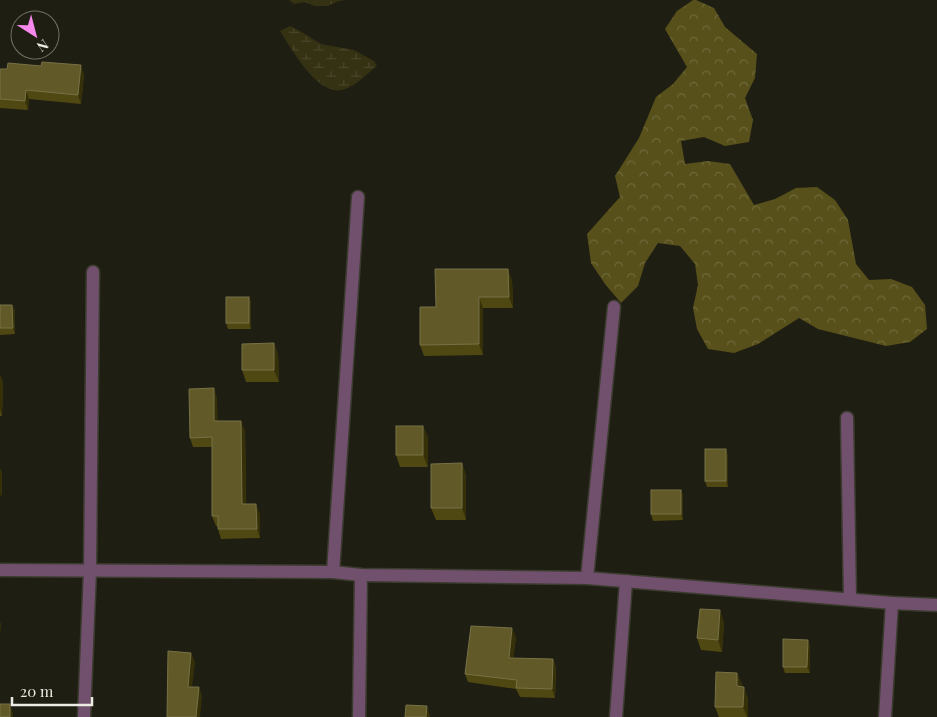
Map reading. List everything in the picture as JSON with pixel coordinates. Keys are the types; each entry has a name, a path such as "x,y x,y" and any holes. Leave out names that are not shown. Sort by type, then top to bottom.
{"street":[{"path":"333,572 358,197"},
{"path":"84,717 90,570 93,272"},
{"path":"587,578 614,308"},
{"path":"847,418 850,599"},
{"path":"0,570 333,572 361,575 587,578 937,605"},
{"path":"358,717 361,575"},
{"path":"616,717 626,581"},
{"path":"885,717 892,603"}],"green space":[{"path":"289,0 346,0 327,6 315,6 305,2 294,4"},
{"path":"693,0 714,8 725,27 757,54 755,78 745,98 753,120 749,142 725,146 704,137 681,141 685,164 708,161 730,164 754,205 775,199 796,188 817,187 835,200 848,220 856,264 869,280 891,279 912,287 925,305 927,329 910,342 886,346 818,329 799,318 758,344 734,353 708,349 697,329 693,308 698,285 695,264 680,246 658,243 645,263 638,286 621,303 591,263 587,234 620,197 615,176 639,138 656,97 673,84 687,67 665,29 677,11"},
{"path":"290,26 321,44 354,50 374,61 377,66 347,88 332,90 314,78 298,59 280,31"}],"building":[{"path":"42,62 81,65 78,95 26,90 25,101 0,99 0,69 7,69 8,63 41,66"},
{"path":"435,269 508,269 509,297 479,297 479,344 420,345 420,307 436,307"},
{"path":"226,297 249,297 249,323 226,323"},
{"path":"0,305 12,305 13,328 0,328"},
{"path":"274,343 274,370 242,370 242,344"},
{"path":"214,388 214,421 241,421 242,504 256,504 257,529 218,529 218,516 212,516 212,437 190,438 189,389"},
{"path":"396,426 423,426 423,455 396,455"},
{"path":"705,449 726,449 726,481 705,481"},
{"path":"462,463 462,508 431,508 431,464"},
{"path":"651,490 681,490 681,514 651,514"},
{"path":"700,609 720,610 718,640 697,638"},
{"path":"471,626 512,628 509,658 553,659 552,689 516,688 517,680 465,674"},
{"path":"783,639 808,640 807,667 783,667"},
{"path":"168,651 191,653 188,687 199,687 196,717 167,717"},
{"path":"716,672 737,673 737,686 744,687 743,707 715,707"},
{"path":"0,704 10,704 10,717 0,717"},
{"path":"406,705 427,706 426,717 405,717"}]}
